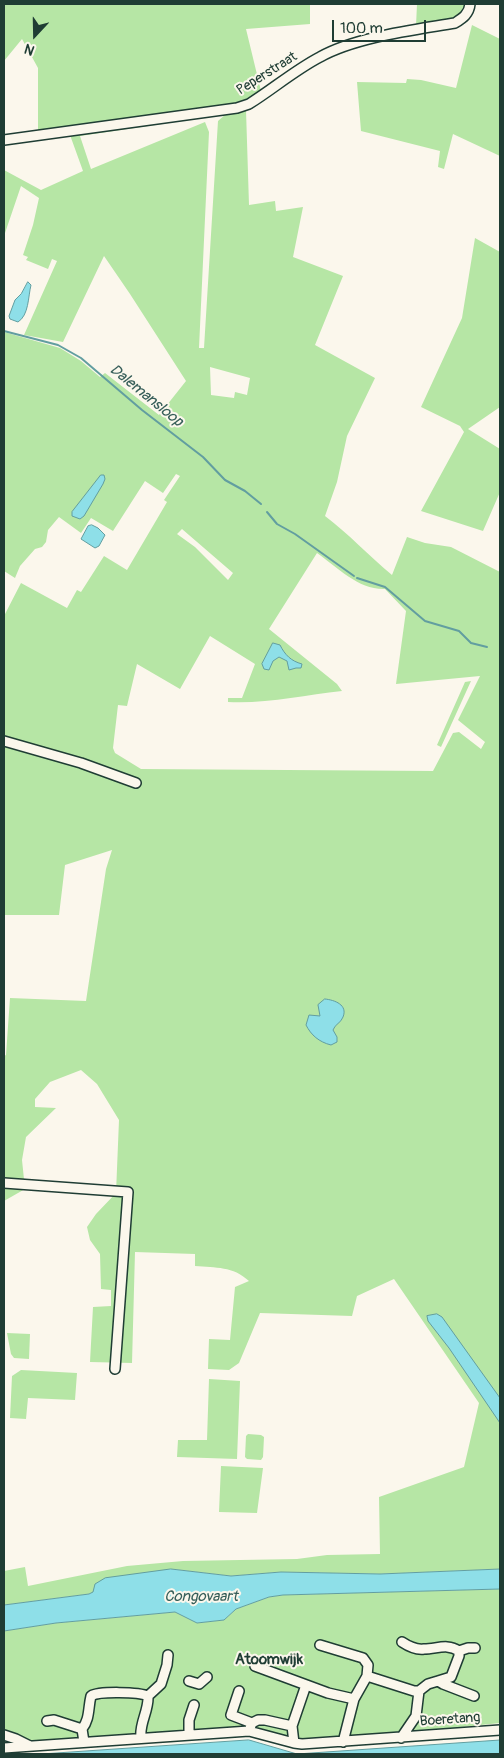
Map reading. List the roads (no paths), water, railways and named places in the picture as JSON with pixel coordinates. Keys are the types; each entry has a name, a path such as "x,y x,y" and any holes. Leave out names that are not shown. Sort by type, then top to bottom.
{"street":[{"name":"Peperstraat","path":"4,140 237,108 261,96 321,56 344,47 393,34 454,23 468,13 470,4"},
{"path":"4,741 81,763 136,783"},
{"path":"4,1183 128,1192 115,1369"},
{"path":"402,1642 418,1649 450,1646 459,1651 475,1648"},
{"path":"320,1645 363,1658 368,1665 367,1676 354,1699 343,1742"},
{"path":"367,1676 406,1689 419,1691 428,1684 451,1677 459,1651"},
{"path":"141,1738 141,1726 148,1696 160,1684 168,1665 168,1655"},
{"path":"255,1666 328,1693 354,1699"},
{"path":"198,1694 199,1684 207,1677"},
{"path":"189,1681 199,1684"},
{"name":"Boeretang","path":"438,1681 474,1696"},
{"path":"294,1743 292,1726 306,1685"},
{"path":"239,1691 231,1715 250,1727"},
{"name":"Boeretang","path":"401,1738 416,1716 419,1691"},
{"path":"84,1742 82,1729 88,1720 89,1703 94,1694 100,1692 139,1693 148,1696"},
{"path":"189,1734 189,1720 194,1706"},
{"path":"47,1721 54,1720 82,1729"},
{"name":"Boeretang","path":"250,1727 258,1720 292,1726"},
{"name":"Boeretang","path":"4,1748 189,1734 250,1727 294,1743 343,1742 500,1730"},
{"name":"Boeretang","path":"4,1735 30,1746"}],"water":[{"path":"28,282 31,285 27,305 22,319 18,322 10,319 9,316 15,300"},
{"path":"101,475 104,475 105,479 103,484 84,516 80,519 72,516 72,512"},
{"path":"92,525 105,535 99,546 95,548 81,539 88,526"},
{"path":"273,643 280,645 289,657 302,664 301,668 289,670 287,661 279,657 273,661 269,670 264,669 262,664"},
{"path":"325,999 340,1004 344,1009 342,1019 333,1030 337,1037 337,1042 331,1045 316,1038 306,1025 309,1015 320,1016 318,1005"},
{"path":"437,1314 442,1317 500,1398 500,1423 449,1348 428,1321 427,1316"},
{"name":"Congovaart","path":"171,1569 231,1576 281,1572 380,1574 500,1569 500,1589 283,1595 269,1597 236,1609 224,1620 197,1623 175,1612 56,1623 4,1631 4,1605 89,1594 93,1592 95,1584 105,1578"},
{"path":"249,1740 297,1754 42,1754"},
{"path":"500,1740 500,1754 297,1754"}],"waterway":[{"name":"Dalemansloop","path":"4,331 58,345 81,358 142,410 203,457 225,480 245,491 261,504"},
{"name":"Dalemansloop","path":"267,512 277,524 295,534 354,576"},
{"name":"Dalemansloop","path":"357,578 385,587 425,621 459,631 471,643 487,647"}],"district":[{"name":"Atoomwijk","path":"269,1660"}]}
